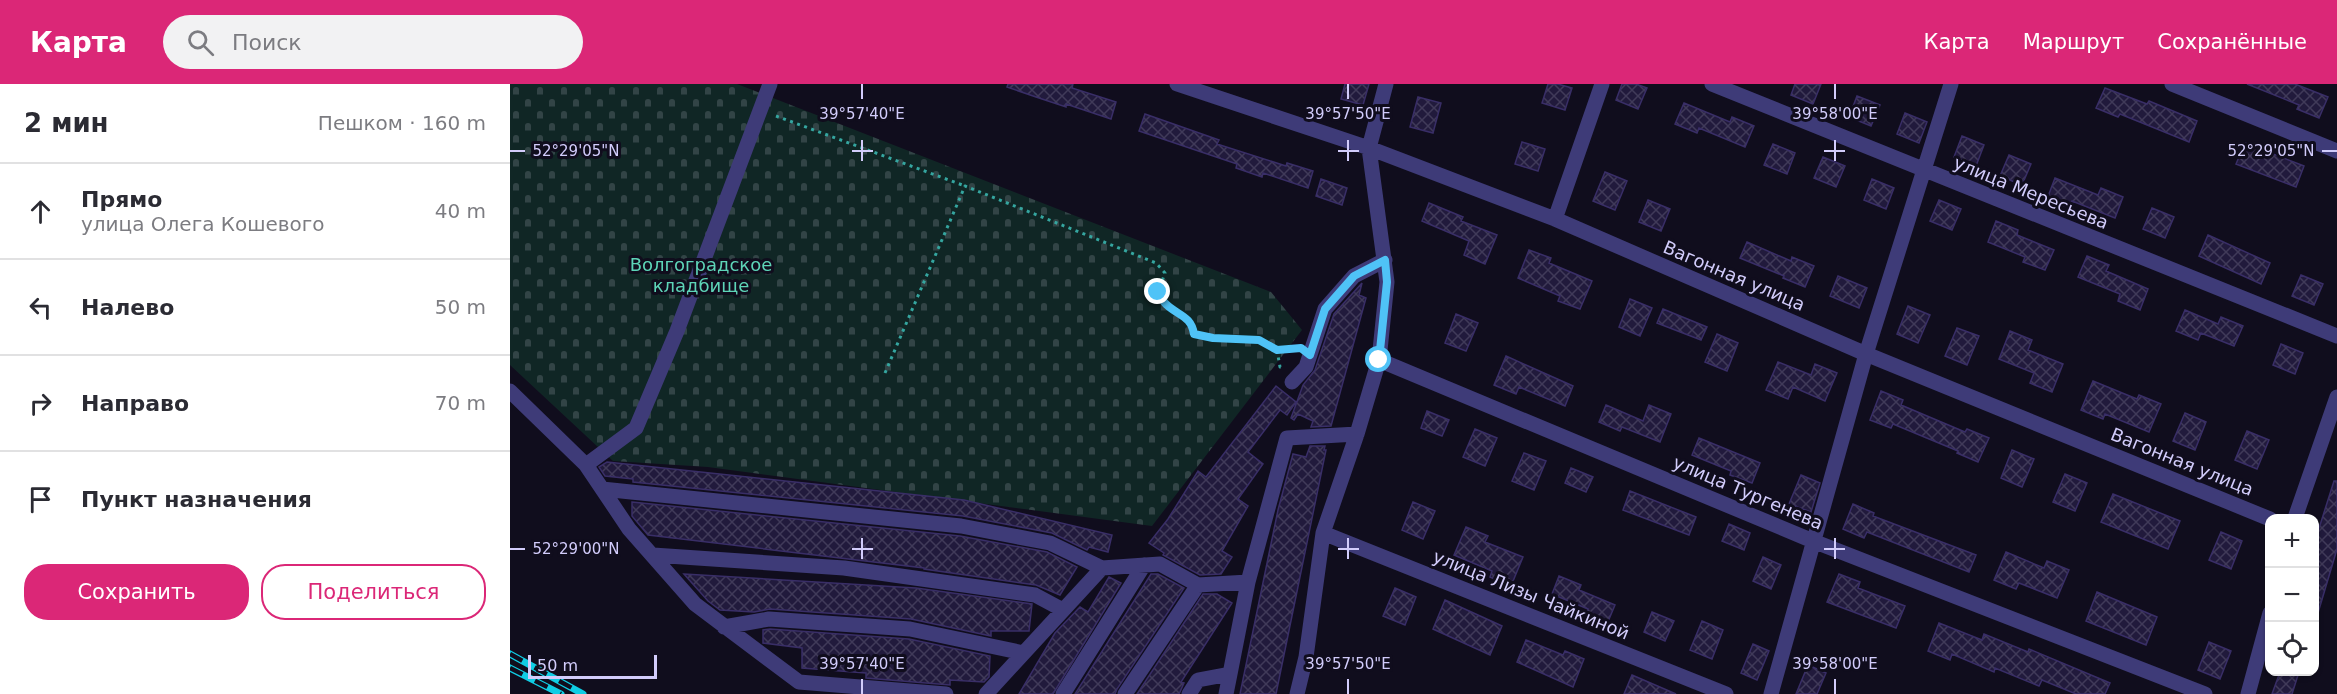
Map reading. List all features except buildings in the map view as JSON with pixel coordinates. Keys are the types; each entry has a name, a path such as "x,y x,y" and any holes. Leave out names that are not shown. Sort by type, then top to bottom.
{"street":[{"path":"586,465 636,428 677,331 770,84"},
{"name":"Вагонная улица","path":"1177,84 1369,148 1555,219 1866,354 2265,517"},
{"path":"1297,694 1306,657 1323,533 1357,434 1379,360 1387,282 1369,148 1386,84"},
{"path":"1555,219 1602,84"},
{"name":"улица Мересьева","path":"1712,84 2337,336"},
{"path":"1772,694 1866,354 1952,84"},
{"path":"2172,84 2337,151"},
{"path":"1292,382 1306,367 1325,309 1354,276 1385,260"},
{"name":"улица Тургенева","path":"1379,360 1813,541 2205,694"},
{"path":"510,391 586,465 629,528 695,604 799,682 946,694"},
{"path":"2297,514 2337,397"},
{"path":"1226,694 1248,582 1287,438 1357,434"},
{"path":"602,489 961,526 1050,543 1102,568 1160,564 1198,585 1248,582"},
{"name":"улица Лизы Чайкиной","path":"1323,533 1726,694"},
{"path":"653,555 856,570 1035,595 1063,610"},
{"path":"1063,694 1144,565"},
{"path":"986,694 1102,568"},
{"path":"1125,694 1198,585"},
{"path":"724,627 769,619 910,629 1024,653"},
{"path":"2248,694 2268,622"},
{"path":"1189,694 1198,680 1230,674"}],"path":[{"path":"760,110 965,186 1156,263 1166,273 1158,292 1166,305 1185,316 1194,334 1213,338 1259,340 1277,350 1301,348 1310,355"},
{"path":"885,373 965,186"}],"green space":[{"name":"Волгоградское кладбище","path":"510,84 737,84 1271,292 1302,330 1152,526 708,467 613,461 510,365"}],"railway":[{"path":"510,654 583,694"},
{"path":"510,668 561,694"}],"route":[{"path":"1158,292 1166,305 1185,316 1194,334 1213,338 1259,340 1277,350 1301,348 1310,355 1325,309 1354,276 1385,260 1387,282 1379,360"}]}
